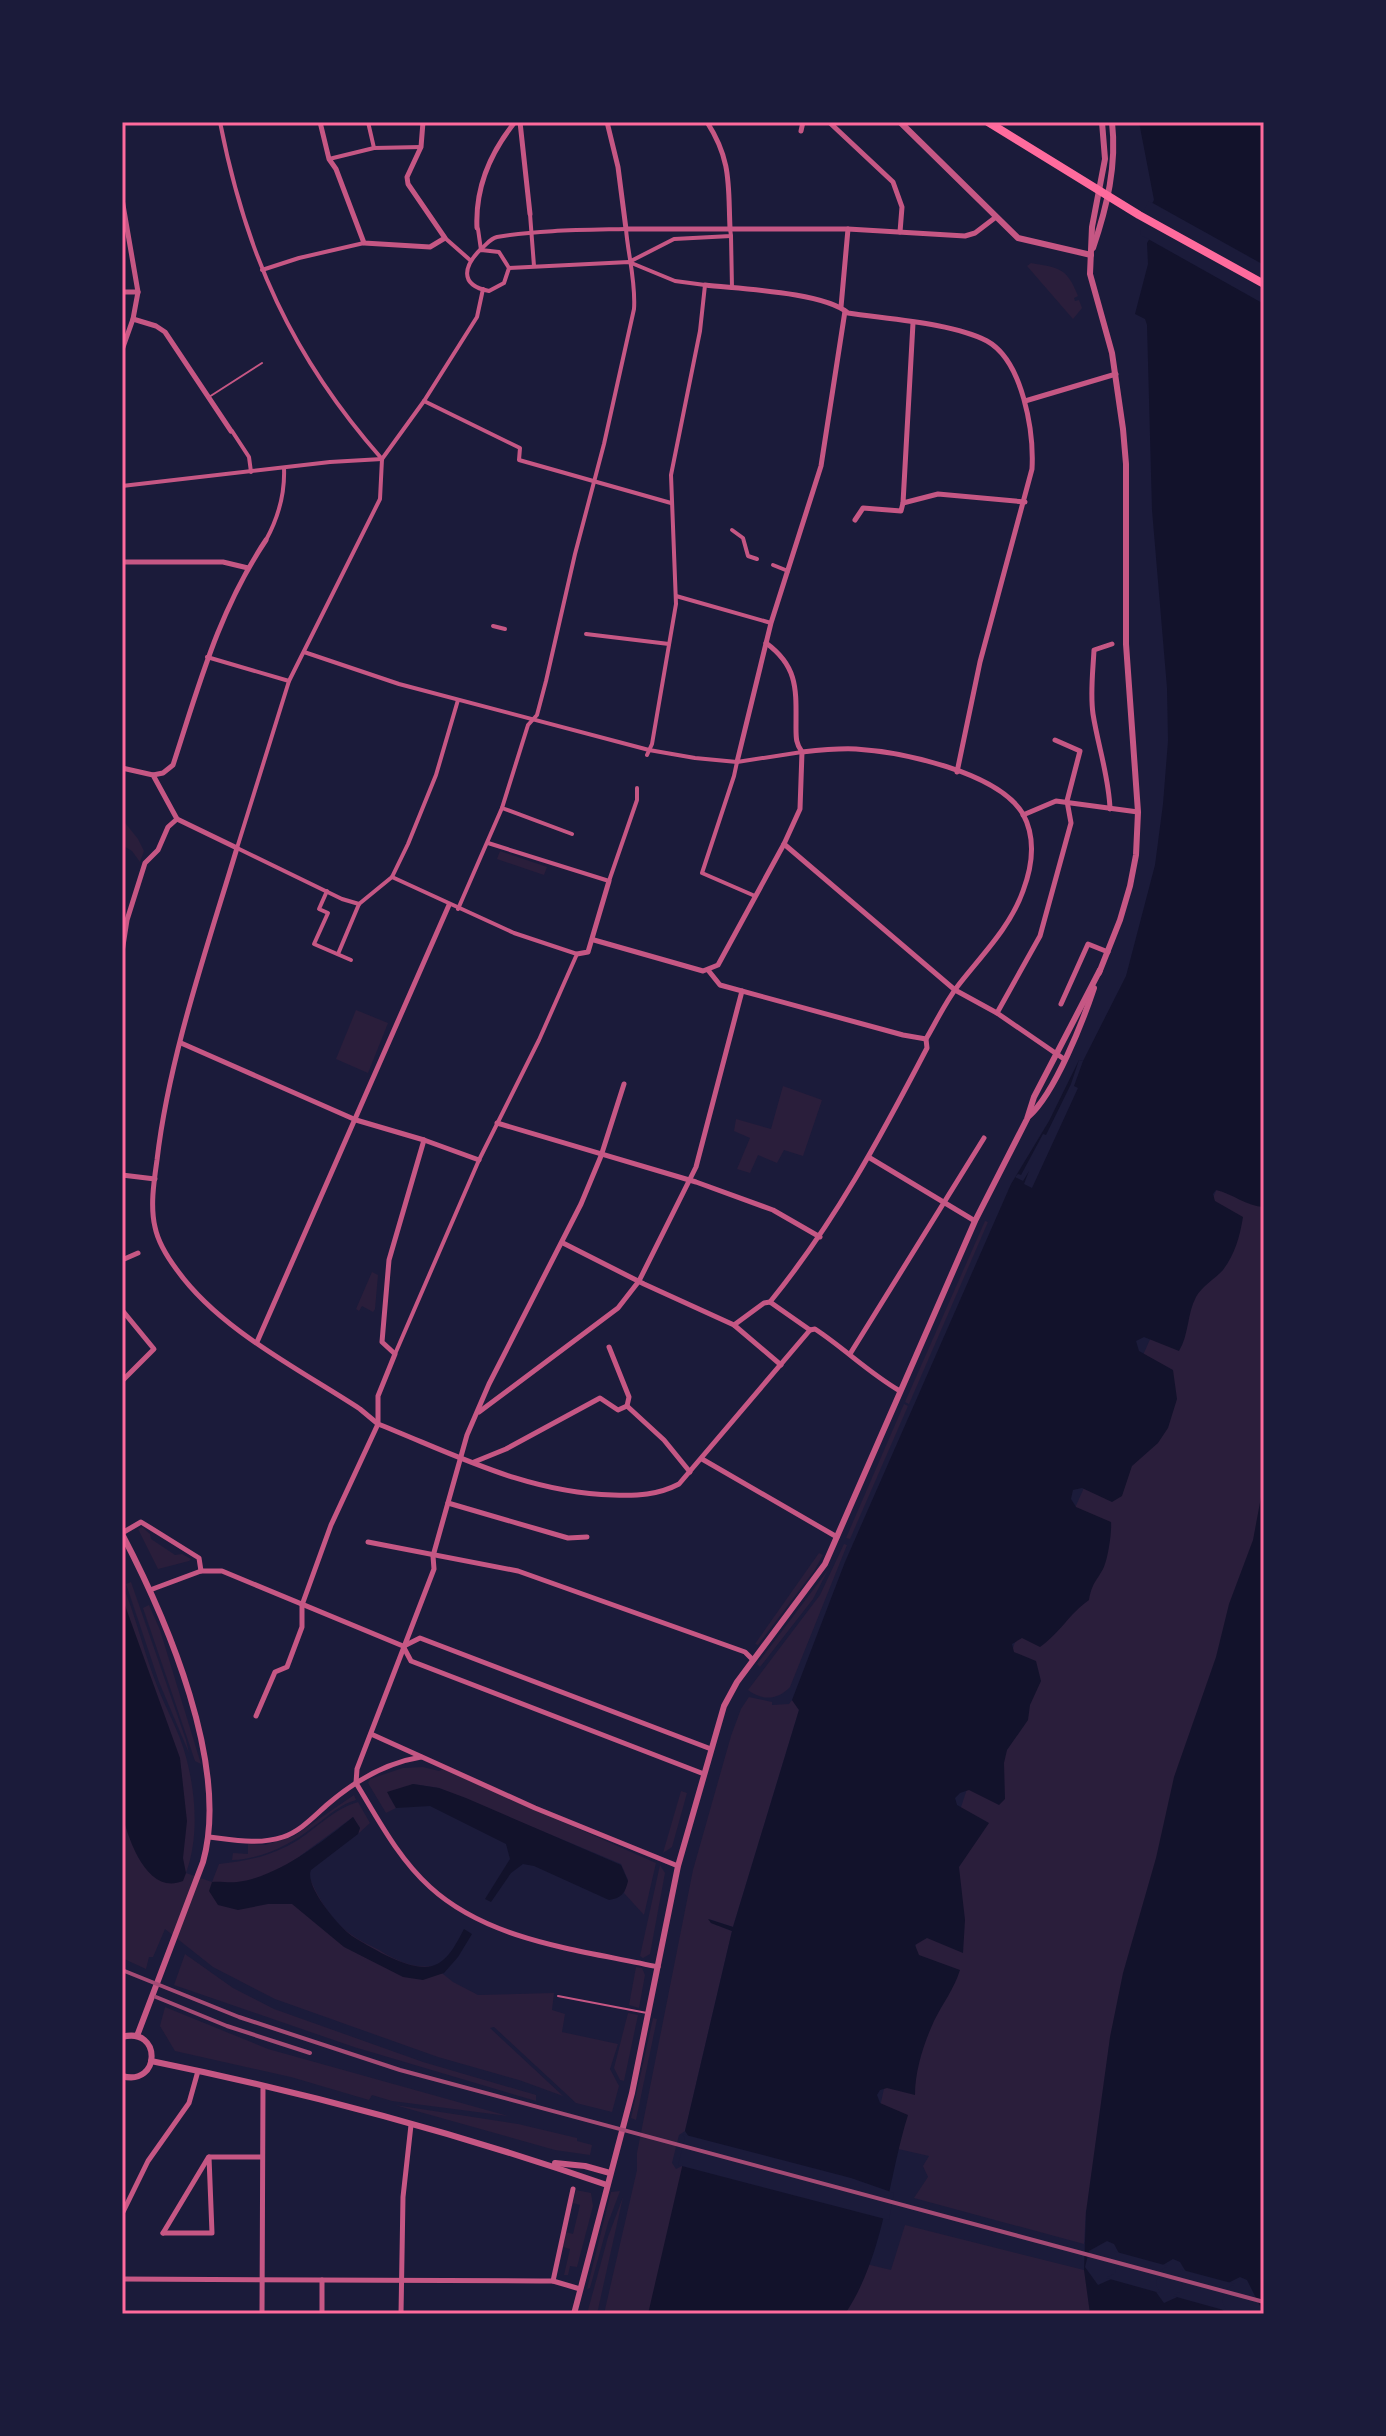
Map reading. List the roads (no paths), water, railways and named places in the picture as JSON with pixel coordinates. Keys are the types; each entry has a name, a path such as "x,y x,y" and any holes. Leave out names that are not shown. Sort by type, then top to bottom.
{"main road":[{"path":"988,122 1139,215 1264,284"}],"street":[{"path":"220,122 240,206 261,271 296,341 326,390 382,459"},
{"path":"320,122 329,159 336,169 364,243"},
{"path":"368,122 374,148"},
{"path":"423,122 421,147 408,171 408,184 445,238 470,260"},
{"path":"517,122 534,266"},
{"path":"481,250 477,228 484,173 492,152 517,122"},
{"path":"458,909 488,843 537,715 634,309 635,291 618,167 607,122"},
{"path":"707,122 729,175 732,288"},
{"path":"801,131 803,122"},
{"path":"829,122 893,182 902,207 900,232"},
{"path":"900,122 1018,238 1091,255"},
{"path":"1102,122 1107,178"},
{"path":"574,2314 632,2093 674,1865 729,1697 820,1572 975,1221 1027,1119 1034,1097 1100,970 1130,886 1136,855 1138,812 1126,644 1126,464 1116,373 1090,274 1091,255 1103,219 1114,138 1112,122"},
{"path":"329,159 374,148 421,147"},
{"path":"122,199 138,292 122,350"},
{"path":"481,250 499,252 509,268 507,279 500,287 489,291 475,286 469,279 467,269 470,260 492,238 626,229 730,228 848,229 965,236 975,233 996,217"},
{"path":"621,235 626,229"},
{"path":"755,896 702,873 734,776 771,623 821,466 843,309 848,229"},
{"path":"509,268 629,262 674,239 731,236"},
{"path":"261,271 299,258 364,243 430,247 445,238"},
{"path":"629,262 675,281 803,297 843,309 973,336 994,346 1013,373 1025,401 1033,453 1025,502 980,662 957,772"},
{"path":"648,752 676,596 671,503 674,450 700,331 705,285"},
{"path":"483,289 477,317 424,401 382,459 380,499 373,517 289,681 181,1043 160,1129 155,1179 155,1226 175,1267 202,1300 257,1342 378,1424 527,1483 588,1494 645,1495 679,1484 810,1330"},
{"path":"122,292 138,292"},
{"path":"133,319 162,328 249,457 251,472"},
{"path":"855,520 863,508 901,511 913,323"},
{"path":"1025,401 1116,373"},
{"path":"424,401 520,448 519,460 671,503"},
{"path":"122,486 382,459"},
{"path":"122,768 153,775 163,773 173,765 207,657 226,610 266,540 280,504 285,483 284,468"},
{"path":"903,503 938,494 1025,502"},
{"path":"732,530 743,538 748,556 757,559"},
{"path":"122,562 223,562 248,568"},
{"path":"773,565 788,571"},
{"path":"676,596 771,623"},
{"path":"493,626 505,629"},
{"path":"586,634 669,644"},
{"path":"708,970 721,962 800,809 802,752 796,743 796,682 778,651 766,643"},
{"path":"1110,809 1092,690 1094,650 1112,644"},
{"path":"304,652 362,673 648,752 737,762 828,749 867,750 913,758 957,772 1001,792 1023,815 1032,849 1022,893 1000,933 955,990 926,1039 927,1048 870,1158 820,1237 770,1302 734,1325"},
{"path":"207,657 289,681"},
{"path":"338,954 359,904 392,877 436,775 458,700"},
{"path":"997,1013 1040,936 1071,823 1067,801 1080,751 1055,740"},
{"path":"153,775 177,819 359,904"},
{"path":"392,877 514,933 577,954 588,952 634,811 637,788"},
{"path":"1023,815 1047,803 1067,801 1138,812"},
{"path":"502,808 572,834"},
{"path":"122,952 127,920 145,863 158,850 168,827 177,819"},
{"path":"488,843 609,881"},
{"path":"784,844 955,990 997,1013 1064,1059"},
{"path":"327,891 319,909 328,913 314,944 351,960"},
{"path":"257,1342 449,905"},
{"path":"594,940 708,970 720,985 926,1039"},
{"path":"1061,1004 1088,944 1108,952"},
{"path":"256,1716 275,1672 287,1667 302,1627 302,1605 331,1525 378,1424 378,1396 395,1354 479,1160 539,1040 577,954"},
{"path":"1027,1119 1045,1098 1087,1010 1100,970"},
{"path":"478,1412 618,1308 639,1281 690,1180 742,991"},
{"path":"181,1043 356,1120 479,1160"},
{"path":"624,1084 601,1156 563,1243 489,1384 467,1435 433,1556 434,1569 357,1769 356,1783 412,1869 431,1889 464,1912 540,1942 654,1966"},
{"path":"497,1123 690,1180 773,1210 820,1237"},
{"path":"850,1354 984,1138"},
{"path":"395,1354 382,1342 389,1260 424,1140"},
{"path":"870,1158 975,1221"},
{"path":"122,1175 155,1179"},
{"path":"563,1243 734,1325 781,1365"},
{"path":"122,1260 138,1253"},
{"path":"770,1302 810,1330 815,1329 850,1354 856,1362 900,1391"},
{"path":"122,1310 154,1349 122,1381"},
{"path":"609,1347 629,1397 627,1406"},
{"path":"473,1463 506,1449 600,1398 618,1410 627,1406"},
{"path":"627,1406 664,1440 690,1472"},
{"path":"702,1459 837,1537"},
{"path":"448,1503 568,1538 587,1537"},
{"path":"137,2036 198,1878 209,1837 211,1802 207,1765 172,1645 122,1533 141,1522 199,1558 201,1571"},
{"path":"368,1542 518,1571 745,1652 753,1660"},
{"path":"150,1590 201,1571 222,1571 403,1646 411,1661 704,1774"},
{"path":"403,1646 420,1638 711,1749"},
{"path":"371,1734 535,1808 674,1865"},
{"path":"209,1837 259,1841 285,1836 299,1829 356,1783 388,1765 422,1757"},
{"path":"122,2037 137,2036 149,2046 151,2061 141,2075 132,2078 122,2076"},
{"path":"151,2061 263,2086 411,2125 548,2163 607,2185"},
{"path":"122,2214 148,2161 189,2103 198,2071"},
{"path":"262,2314 263,2086"},
{"path":"401,2314 403,2197 411,2125"},
{"path":"209,2157 262,2157"},
{"path":"209,2157 212,2233 163,2233 171,2221 209,2157"},
{"path":"548,2163 585,2166 610,2173"},
{"path":"553,2281 573,2189"},
{"path":"122,2279 553,2281 580,2289"},
{"path":"322,2280 322,2314"}],"lane":[{"path":"208,397 262,363"},
{"path":"558,1996 649,2013"}],"railway":[{"path":"122,1970 239,2017 400,2070 1264,2302"},
{"path":"156,1997 227,2026 310,2053"}]}
